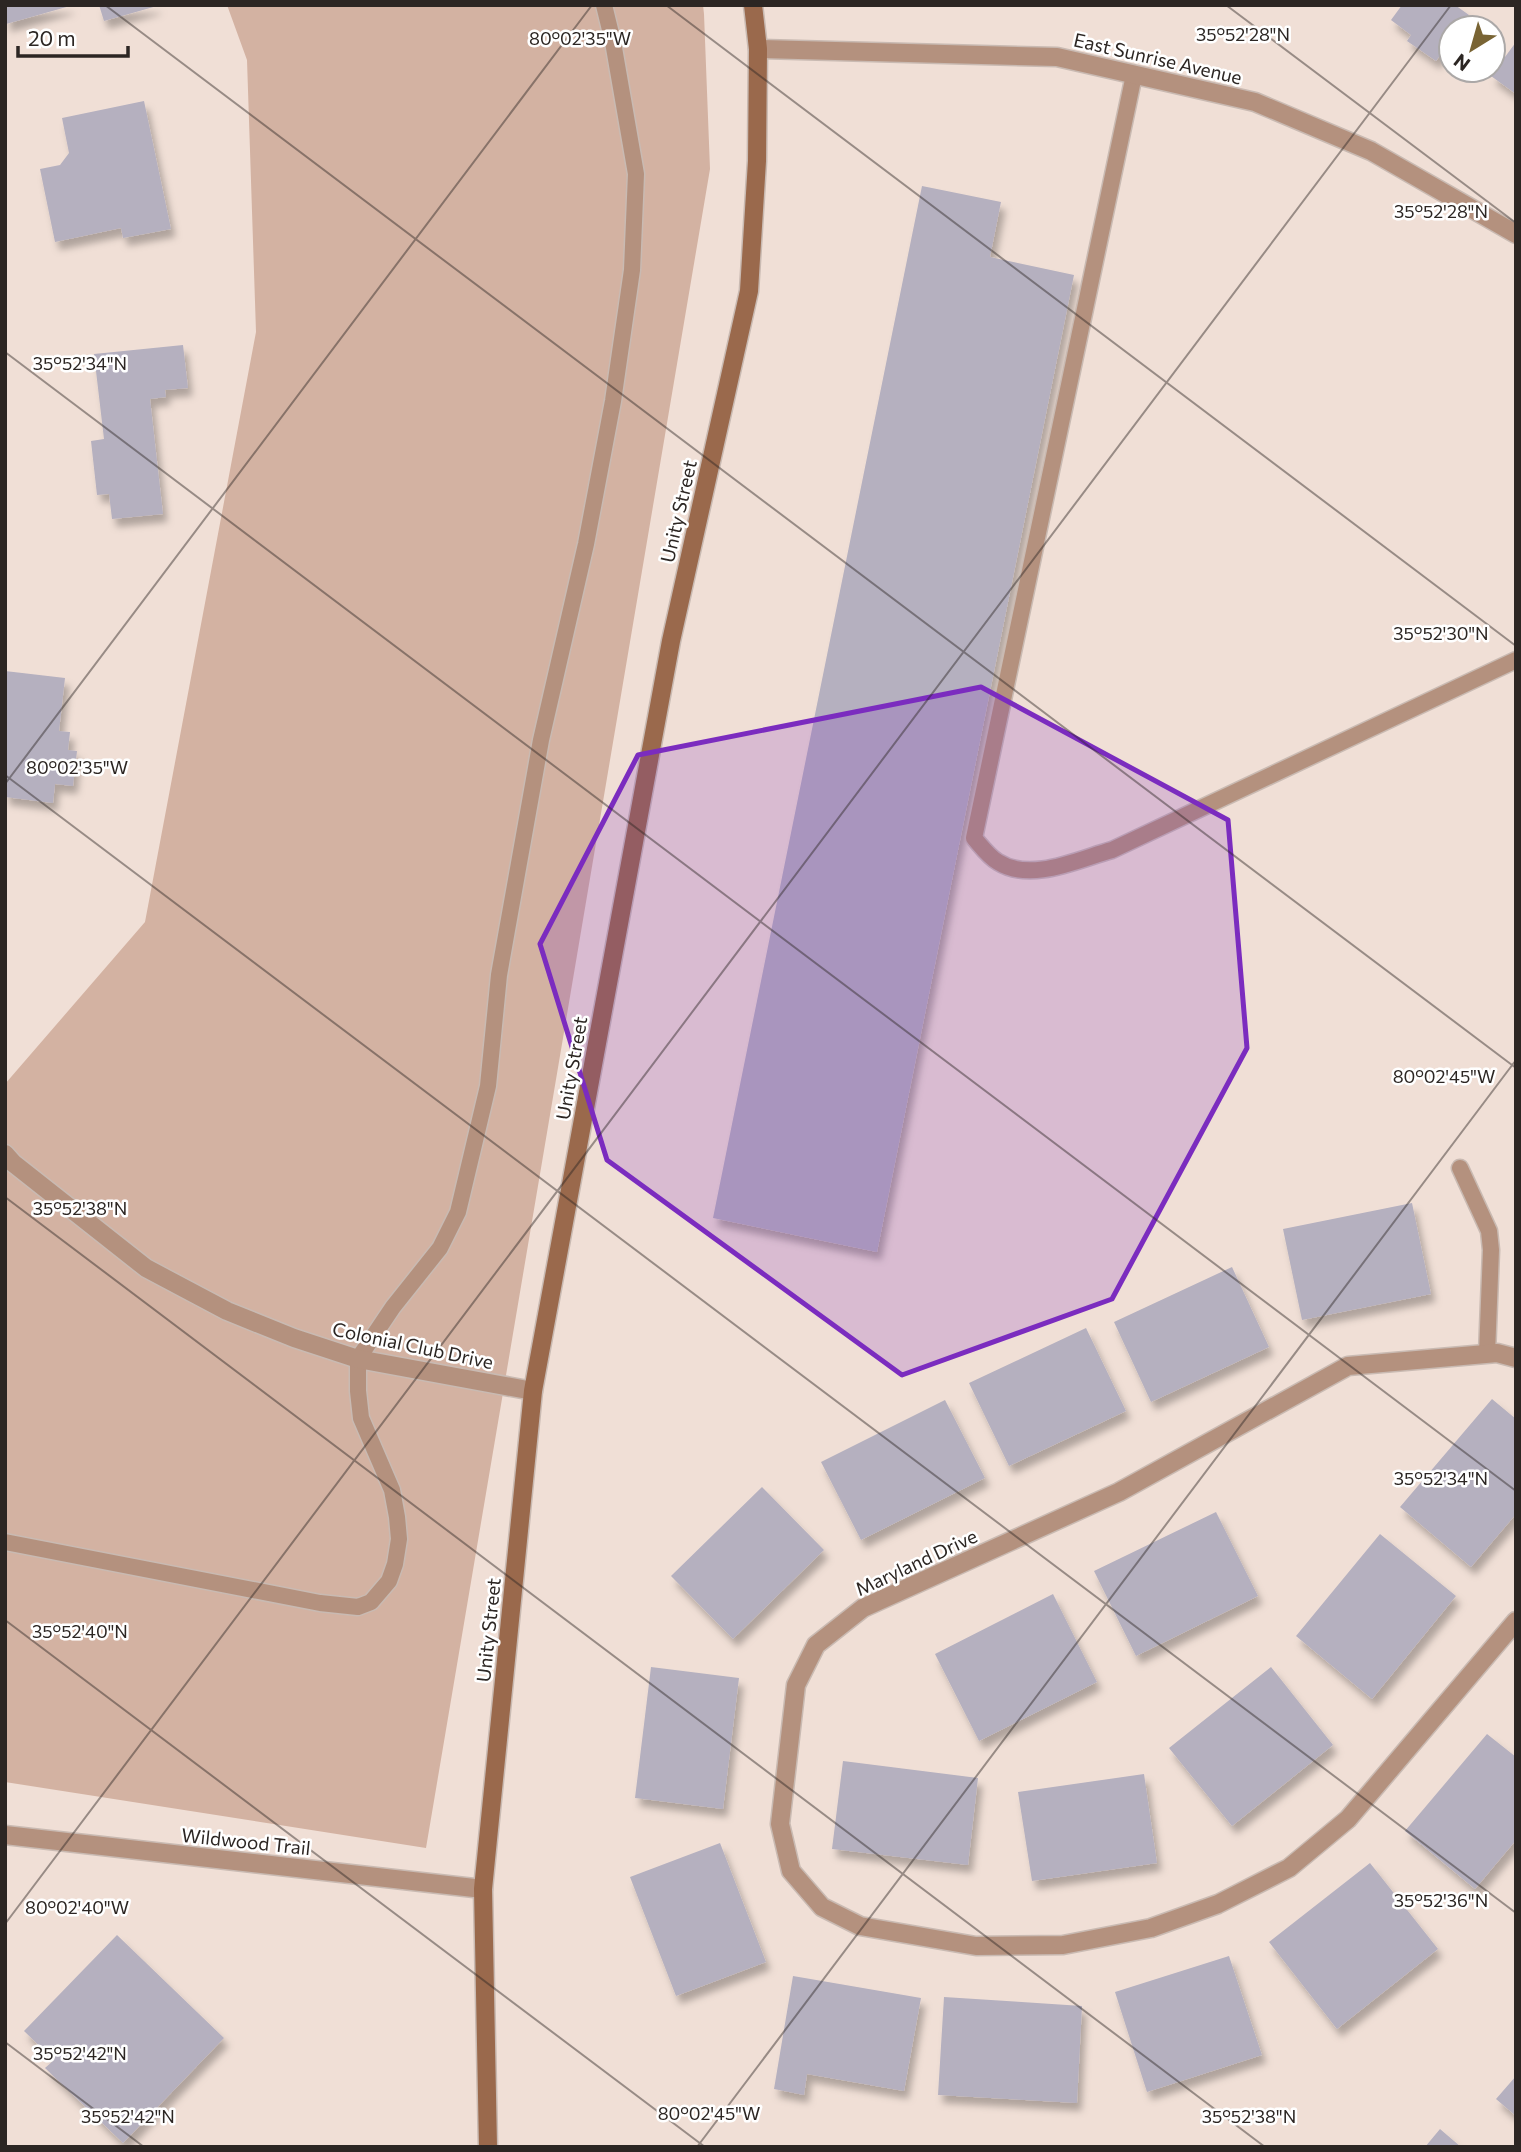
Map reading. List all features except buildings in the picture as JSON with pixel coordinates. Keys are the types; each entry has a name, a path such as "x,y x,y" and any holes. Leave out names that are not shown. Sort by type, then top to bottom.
{"street":[{"name":"Unity Street","path":"488,2147 483,1889 533,1391 671,641 748,291 757,160 758,49 753,5"},
{"name":"East Sunrise Avenue","path":"758,49 1057,57 1255,102 1371,151 1516,234"},
{"name":"Colonial Club Drive","path":"5,1154 146,1268 227,1311 294,1338 358,1359 533,1391"},
{"name":"Maryland Drive","path":"1516,1358 1497,1353 1348,1366 1119,1492 863,1608 816,1645 796,1685 780,1824 792,1871 822,1907 860,1926 976,1946 1063,1945 1162,1924 1218,1904 1289,1868 1348,1819 1516,1621"},
{"name":"Wildwood Trail","path":"5,1835 483,1889"}],"lane":[{"path":"5,1542 320,1603 358,1607 371,1602 389,1581 399,1539 392,1490 361,1418 358,1359 393,1307 440,1248 458,1212 488,1086 499,975 541,740 586,544 613,401 632,270 636,174 604,5"},
{"path":"1134,75 974,838 998,863 1021,870 1044,869 1112,849 1516,660"},
{"path":"1460,1168 1489,1231 1491,1250 1487,1354"}],"highlighted area":[{"path":"981,687 1228,820 1247,1048 1112,1299 902,1375 607,1160 540,944 638,755"}],"shaded area":[{"path":"227,5 703,5 704,14 710,169 426,1848 5,1782 5,1084 145,922 256,332 247,60"}]}
